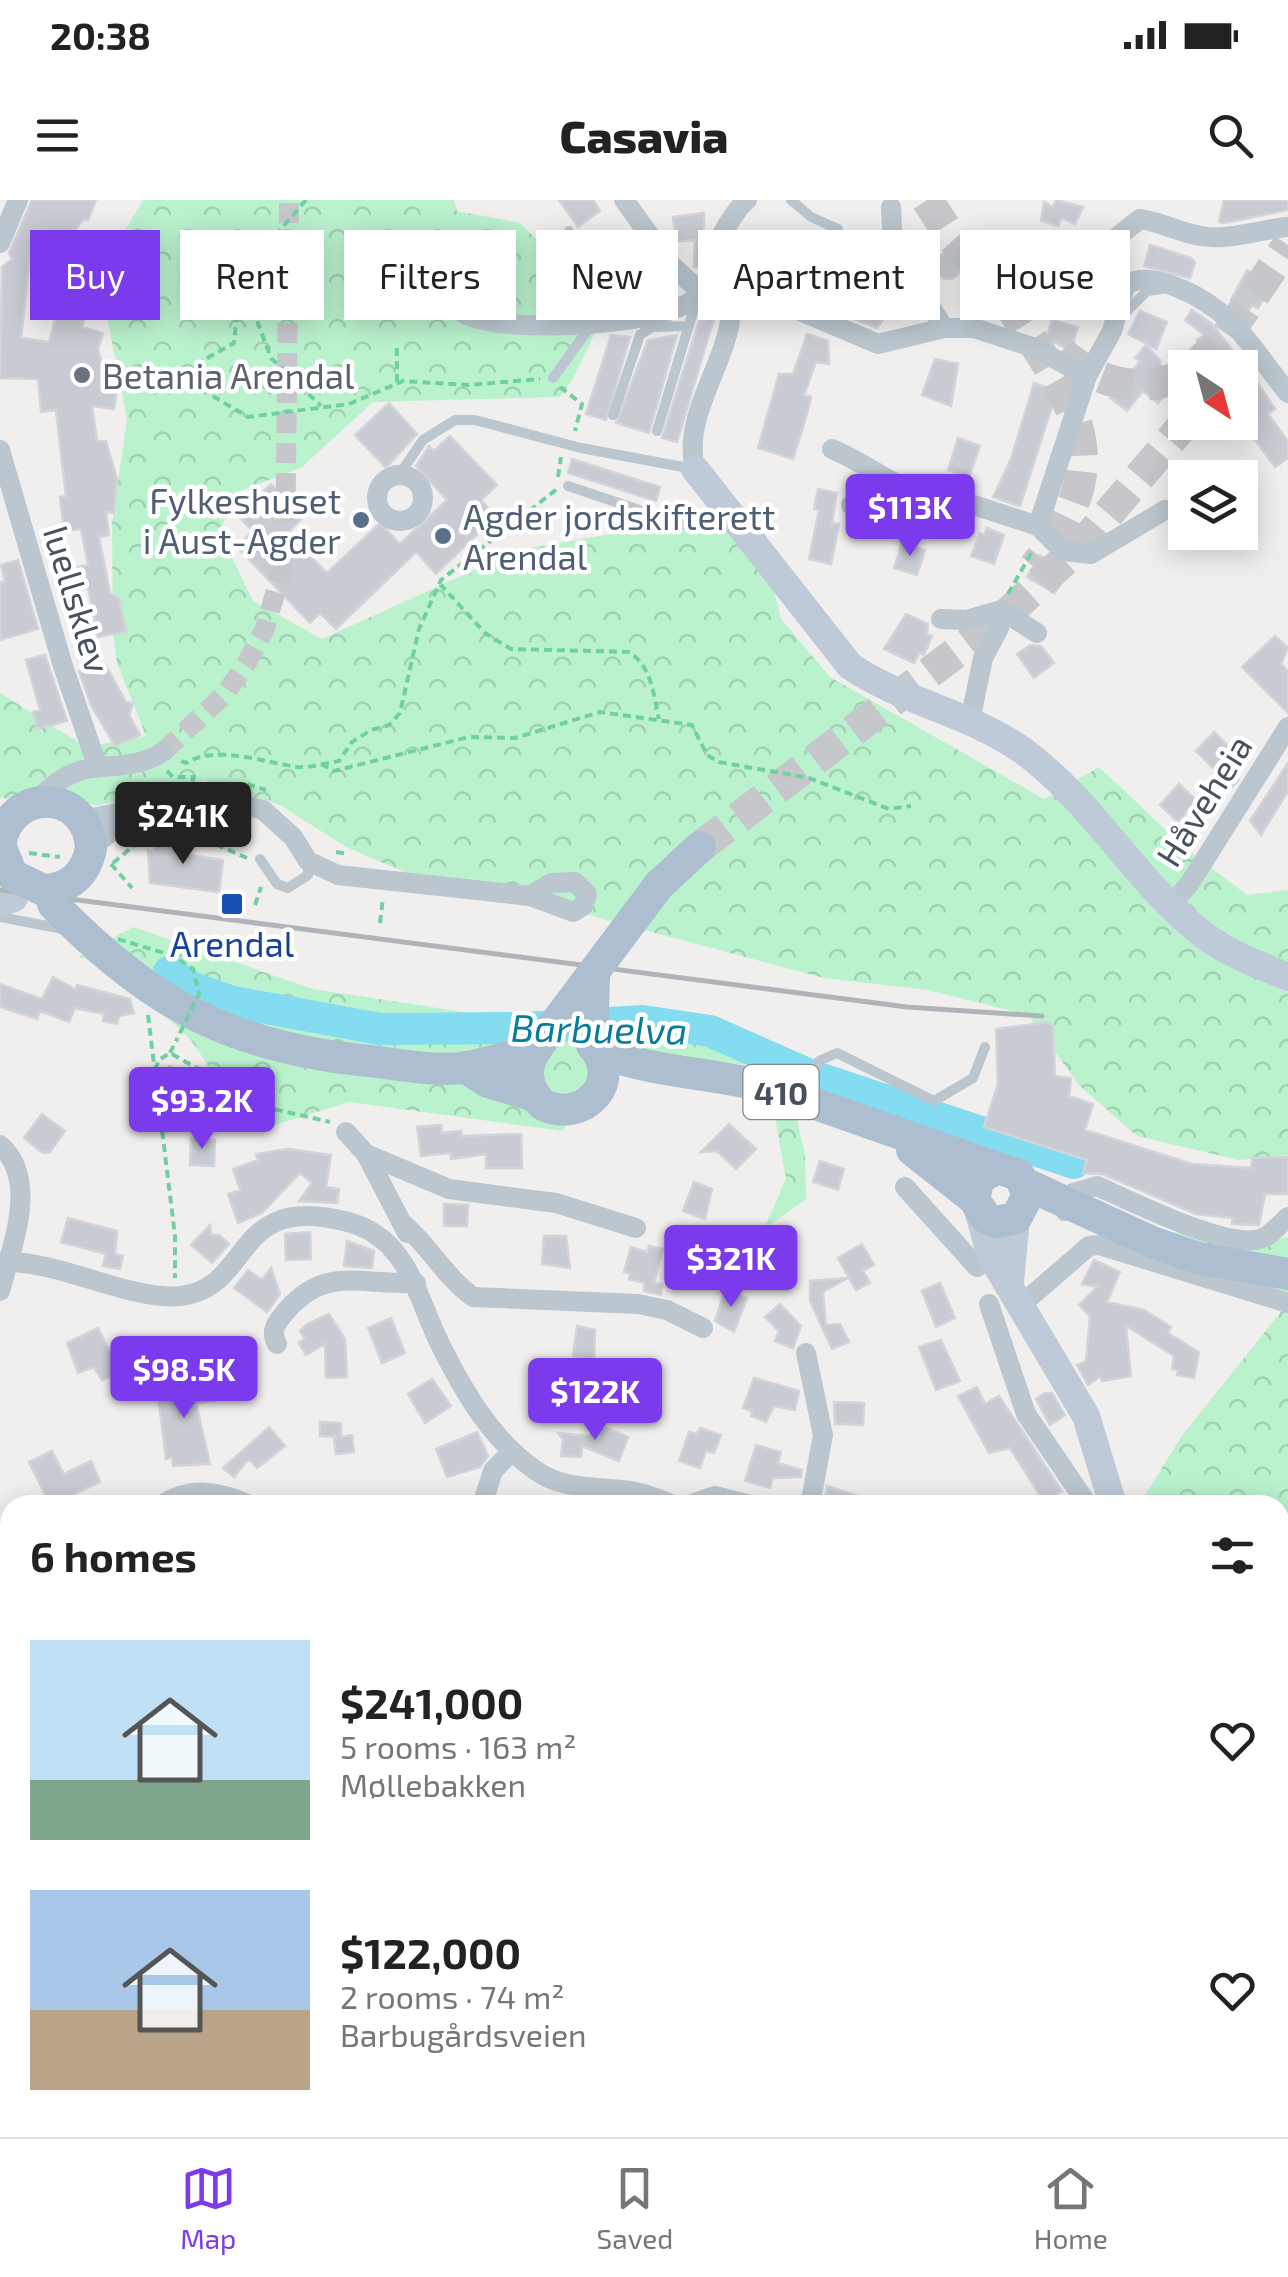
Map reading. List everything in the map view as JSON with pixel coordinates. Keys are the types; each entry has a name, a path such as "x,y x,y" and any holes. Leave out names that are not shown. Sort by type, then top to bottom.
{"main road":[{"path":"22,802 81,840 68,884 8,876 11,816 22,802"},
{"path":"81,840 84,897 95,932"},
{"path":"534,1096 527,1076 537,1047 660,885 700,846"},
{"name":"410","path":"8,876 95,932 176,1006 233,1036 301,1053 465,1068 537,1047 561,1034 577,1036 595,1048 669,1074 728,1077 805,1092 1015,1196 1066,1209 1198,1258 1288,1274"},
{"path":"592,1102 602,1088 604,1070 595,1048 595,970"},
{"name":"410","path":"465,1068 488,1082 534,1096 555,1110 574,1111 669,1074"},
{"name":"410","path":"888,1132 996,1222 1015,1196"},
{"path":"976,1204 979,1178 1015,1196"}],"street":[{"path":"624,200 698,295"},
{"path":"728,230 744,201"},
{"path":"891,207 894,269 930,306 944,328"},
{"path":"0,243 9,208"},
{"path":"1126,230 1140,219 1167,223 1199,236 1234,237 1288,226"},
{"path":"1130,283 1138,278 1154,278 1217,310 1288,393"},
{"path":"516,320 588,322 656,317 698,296"},
{"path":"730,320 696,421 690,452 695,469 850,666 876,684 970,722 1020,749 1060,781 1171,905 1207,937 1243,959 1288,976"},
{"path":"822,320 878,344 944,328 974,328 1032,347 1087,376"},
{"path":"1038,526 1087,376 1115,320"},
{"path":"832,449 927,497"},
{"name":"Iuellsklev","path":"0,450 93,766"},
{"path":"852,505 927,497 974,505 1038,526 1063,551 1091,554 1166,510"},
{"path":"970,722 983,658 999,628 1001,610"},
{"path":"940,618 966,620 1001,610 1037,633"},
{"name":"Håveheia","path":"1171,905 1190,883 1288,728"},
{"path":"22,802 66,773 93,766 160,761"},
{"path":"93,766 73,791 81,840 137,811 198,798 251,804 284,826 308,861 338,874 530,896"},
{"path":"346,1132 366,1154 402,1222 430,1286 435,1308 432,1324"},
{"path":"0,1145 11,1156 20,1179 17,1221 0,1291"},
{"path":"366,1154 448,1189 556,1203 636,1228"},
{"path":"1066,1209 1080,1188 1097,1186 1160,1215 1249,1240 1270,1234 1288,1217"},
{"path":"905,1188 977,1267"},
{"path":"1015,1196 1016,1293"},
{"path":"976,1204 991,1256 1086,1416 1110,1495"},
{"path":"4,1262 186,1295 206,1287 246,1243 272,1223 312,1216 352,1223 380,1238 416,1283 460,1382 497,1438 538,1473 582,1495"},
{"path":"402,1222 421,1239 456,1284 474,1297 638,1304 667,1310 703,1328"},
{"path":"1016,1293 1089,1246 1098,1245 1288,1303"},
{"path":"277,1344 273,1338 276,1324 296,1298 317,1284 334,1280 416,1283"},
{"path":"989,1304 1026,1414 1081,1495"},
{"path":"806,1353 822,1435 812,1495"},
{"path":"485,1495 492,1470 512,1451"},
{"path":"592,1495 629,1490 644,1495"},
{"path":"189,1495 225,1495"}],"lane":[{"path":"790,200 838,229"},
{"path":"1112,331 1131,303 1148,292 1173,288"},
{"path":"657,431 698,299"},
{"path":"553,378 588,322"},
{"path":"614,415 640,334 652,327 689,326"},
{"path":"399,475 423,440 454,420 522,430 686,471 695,469"},
{"path":"568,486 693,528 718,522 730,513"},
{"path":"263,863 277,884 288,888 308,875 308,861"},
{"path":"8,876 95,932"},
{"path":"805,1092 817,1065 827,1056 846,1056 907,1092 934,1101 974,1078 985,1048"}],"path":[{"path":"280,230 306,200"},
{"path":"236,320 234,343 202,361 200,368 210,396 248,417 349,404 397,382 438,380 468,385 553,378"},
{"path":"257,320 271,358 321,406"},
{"path":"397,343 397,382"},
{"path":"568,397 582,404 576,429"},
{"path":"160,761 183,784 194,777 173,776 166,770 198,756 268,759 298,766 321,764 338,761 352,742 371,730 388,726 400,713 419,629 440,584 564,483 556,472 560,457"},
{"path":"1001,610 1037,542 1038,526"},
{"path":"440,584 485,633 511,650 629,652 641,660 647,672 659,719"},
{"path":"321,764 334,772 469,737 515,738 600,712 692,725 707,755 719,762 809,778 888,810 912,806"},
{"path":"132,888 111,864 149,833 184,830 263,863"},
{"path":"8,876 81,840"},
{"path":"380,923 383,898"},
{"path":"95,932 174,956 192,969 199,994 170,1054 159,1060 154,1075"},
{"path":"152,1053 178,1275 161,1282"},
{"path":"170,1054 269,1108 326,1120 346,1132"}],"green space":[{"path":"143,200 454,200 457,211 520,223 536,239 536,320 600,320 566,389 559,397 373,402 302,467 241,491 219,531 253,601 322,639 518,550 705,518 721,483 762,544 781,619 830,677 1044,799 1099,767 1184,847 1247,895 1288,890 1288,1155 1239,1160 1137,1136 1080,1086 1028,1015 928,990 824,978 521,897 418,878 346,847 280,805 204,780 100,805 0,798 0,693 86,747 146,736 117,663 113,632 112,524 127,419 108,320 160,320 160,230 125,230"},
{"path":"133,927 313,989 523,1021 633,1013 736,1033 804,1064 796,1115 805,1155 806,1199 764,1229 786,1179 766,1067 654,1055 593,1069 563,1131 349,1102 252,1132 191,1040 113,966 79,957"},
{"path":"1199,1230 1272,1241 1288,1237 1288,1495 1145,1495 1181,1437 1287,1304 1126,1236"}],"building":[{"path":"32,200 96,200 88,220 84,219 75,230 30,230 21,338 49,342 55,320 84,320 82,327 103,333 98,349 102,365 117,368 114,409 92,406 97,441 106,441 117,479 114,513 106,512 109,535 99,537 110,593 119,598 126,631 98,637 88,588 82,589 78,567 88,565 81,529 64,531 60,497 66,496 56,410 41,412 38,379 0,378 2,267 12,259 9,253"},
{"path":"559,200 593,200 600,211 578,227"},
{"path":"1056,200 1083,207 1075,224 1062,218 1058,226 1041,221 1044,202 1053,207"},
{"path":"1224,200 1288,200 1288,210 1224,223 1219,222"},
{"path":"704,213 704,230 698,230 698,267 694,267 695,240 678,242 673,217"},
{"path":"1150,245 1191,258 1195,262 1190,278 1144,266"},
{"path":"948,253 957,257 957,275 948,279 940,276 940,256"},
{"path":"1247,270 1267,282 1262,290 1267,293 1258,308 1252,305 1248,311 1231,300"},
{"path":"1192,310 1212,324 1232,350 1205,350 1197,340 1204,335 1185,320"},
{"path":"1140,311 1167,322 1156,349 1128,334"},
{"path":"699,320 714,320 677,442 662,438"},
{"path":"857,320 883,320 877,328"},
{"path":"1052,320 1078,327 1071,350 1046,339"},
{"path":"807,334 828,341 829,364 816,362 804,395 811,397 793,459 758,448 779,374 793,374"},
{"path":"611,335 630,337 606,420 586,414"},
{"path":"677,335 649,433 616,423 648,340"},
{"path":"1146,345 1160,360 1161,367 1153,376 1168,391 1158,403 1143,391 1127,411 1110,398 1140,361 1135,358"},
{"path":"935,359 958,364 951,406 922,395"},
{"path":"1034,383 1057,391 1020,506 993,497 1011,459"},
{"path":"1258,384 1275,409 1268,414 1288,441 1288,458 1275,467 1255,440 1258,440"},
{"path":"389,403 417,434 386,468 355,435"},
{"path":"450,436 497,485 481,500 496,516 436,574 416,552 336,629 320,613 310,623 237,547 253,531 238,516 271,484 303,517 288,533 327,573 380,523 400,544 447,500 416,466 429,446 434,451"},
{"path":"958,438 980,446 969,477 948,470"},
{"path":"572,459 660,487 656,501 568,473"},
{"path":"818,489 837,493 832,523 839,524 831,564 809,559 819,510 814,509"},
{"path":"987,528 1004,535 994,564 971,556 980,533 984,535"},
{"path":"902,543 925,550 917,575 894,568"},
{"path":"1040,555 1060,566 1055,574 1063,579 1055,593 1027,577"},
{"path":"18,560 38,629 0,640 0,582 5,581 1,565"},
{"path":"906,614 928,624 927,634 932,636 924,655 919,653 914,663 884,649"},
{"path":"1275,636 1288,648 1281,664 1288,671 1288,713 1242,667"},
{"path":"1030,645 1041,646 1054,663 1034,678 1017,654"},
{"path":"45,655 67,721 37,729 33,712 40,710 26,660"},
{"path":"105,664 126,702 133,703 129,715 140,735 115,746 91,705 79,671"},
{"path":"1214,732 1230,748 1221,757 1239,780 1232,787 1196,751"},
{"path":"1288,763 1288,791 1261,835 1250,821"},
{"path":"1179,784 1197,801 1178,822 1160,805"},
{"path":"156,837 186,841 184,854 223,860 219,892 150,883 148,850 154,851"},
{"path":"53,977 75,989 77,985 130,999 134,1013 119,1016 117,1024 103,1021 104,1014 75,1008 69,1022 40,1011 37,1019 0,1007 0,984 42,999"},
{"path":"1049,1022 1053,1027 1055,1076 1071,1078 1069,1096 1093,1104 1085,1130 1192,1164 1251,1168 1252,1158 1288,1157 1288,1194 1265,1194 1259,1225 1232,1224 1233,1218 1196,1214 1103,1174 1083,1173 1087,1160 984,1127 998,1084 996,1029"},
{"path":"169,1066 196,1079 177,1107 178,1114 160,1114 158,1093"},
{"path":"42,1114 65,1131 50,1152 43,1153 24,1138"},
{"path":"729,1124 756,1149 736,1169 717,1151 701,1152"},
{"path":"441,1125 442,1133 461,1131 461,1136 521,1134 522,1168 486,1168 486,1154 451,1159 450,1153 421,1156 417,1127"},
{"path":"191,1138 215,1140 214,1166 190,1165"},
{"path":"288,1149 331,1155 326,1187 339,1189 337,1203 299,1201 312,1183 300,1173 262,1213 238,1223 228,1194 240,1190 233,1169 258,1160 256,1154"},
{"path":"820,1161 844,1169 838,1190 813,1182"},
{"path":"694,1182 712,1189 705,1219 683,1211"},
{"path":"444,1204 468,1205 467,1226 444,1226"},
{"path":"68,1218 117,1231 115,1254 123,1256 120,1269 103,1266 106,1254 61,1242"},
{"path":"210,1225 211,1235 219,1235 229,1244 212,1263 191,1245"},
{"path":"310,1232 311,1259 286,1260 285,1234"},
{"path":"544,1236 566,1236 570,1268 542,1264"},
{"path":"347,1241 374,1251 372,1268 344,1266"},
{"path":"862,1244 874,1265 863,1271 870,1283 856,1290 838,1258"},
{"path":"649,1246 663,1249 654,1283 662,1284 661,1295 644,1291 644,1283 629,1279 630,1273 624,1272 631,1247 647,1252"},
{"path":"1094,1260 1120,1272 1107,1302 1144,1310 1171,1327 1168,1333 1199,1352 1194,1378 1177,1375 1178,1370 1172,1369 1174,1356 1126,1326 1131,1376 1102,1381 1101,1376 1088,1385 1077,1365 1086,1361 1090,1316 1079,1305 1097,1287 1082,1284"},
{"path":"271,1268 280,1294 267,1312 234,1288 248,1270 262,1280"},
{"path":"848,1278 823,1292 826,1325 840,1324 849,1342 832,1349 810,1301 810,1281"},
{"path":"940,1283 955,1318 936,1327 922,1291"},
{"path":"725,1290 747,1298 734,1332 715,1321"},
{"path":"780,1304 801,1326 793,1348 775,1341 779,1331 765,1317"},
{"path":"329,1314 345,1339 347,1377 326,1378 325,1344 306,1355 299,1343 305,1339 300,1331 307,1324"},
{"path":"391,1318 405,1353 382,1363 368,1328"},
{"path":"577,1326 595,1330 594,1359 573,1356"},
{"path":"98,1328 120,1374 102,1380 94,1367 78,1373 67,1343"},
{"path":"941,1340 960,1381 936,1390 919,1347"},
{"path":"208,1378 215,1401 196,1403 210,1464 173,1466 172,1457 166,1459 157,1387"},
{"path":"754,1378 799,1391 795,1410 774,1406 766,1422 751,1416 752,1411 743,1408"},
{"path":"432,1379 451,1406 425,1423 408,1394"},
{"path":"977,1387 985,1404 999,1396 1062,1491 1040,1495 1010,1448 989,1453 958,1396"},
{"path":"1052,1393 1065,1415 1050,1425 1036,1399"},
{"path":"834,1402 864,1403 863,1425 835,1424"},
{"path":"320,1422 341,1423 341,1437 352,1435 354,1452 336,1454 334,1438 338,1437 320,1436"},
{"path":"595,1424 628,1437 619,1461 582,1446 581,1457 561,1456 563,1439 558,1433 590,1436"},
{"path":"269,1427 285,1446 257,1468 249,1459 234,1477 223,1468"},
{"path":"700,1428 721,1435 714,1453 706,1451 700,1468 679,1461 689,1432 697,1434"},
{"path":"477,1432 488,1456 480,1467 447,1477 436,1449"},
{"path":"756,1445 781,1452 778,1463 802,1470 801,1477 773,1478 770,1488 745,1481"},
{"path":"52,1451 64,1474 91,1461 100,1482 72,1495 45,1495 29,1462"},
{"path":"827,1486 855,1495 826,1495"}],"waterway":[{"name":"Barbuelva","path":"169,972 193,988 233,1002 380,1029 523,1028 643,1021 710,1031 812,1076 1074,1163"}],"tunnel":[{"path":"163,752 225,694 246,664 264,631 285,560 289,200"},
{"path":"927,200 960,247"},
{"path":"1212,350 1227,335 1288,245"},
{"path":"1019,320 1066,399 1078,429 1082,460 1077,492 1062,527 1034,567"},
{"path":"1061,352 1088,371 1120,383 1168,380"},
{"path":"700,847 1008,613 1086,540 1171,440"}],"railway":[{"path":"0,890 907,1007 1042,1016"}],"place":[{"name":"Betania Arendal","path":"82,375"},
{"name":"Fylkeshuset i Aust-Agder","path":"361,520"},
{"name":"Agder jordskifterett Arendal","path":"443,536"},
{"name":"Arendal","path":"232,904"}]}
